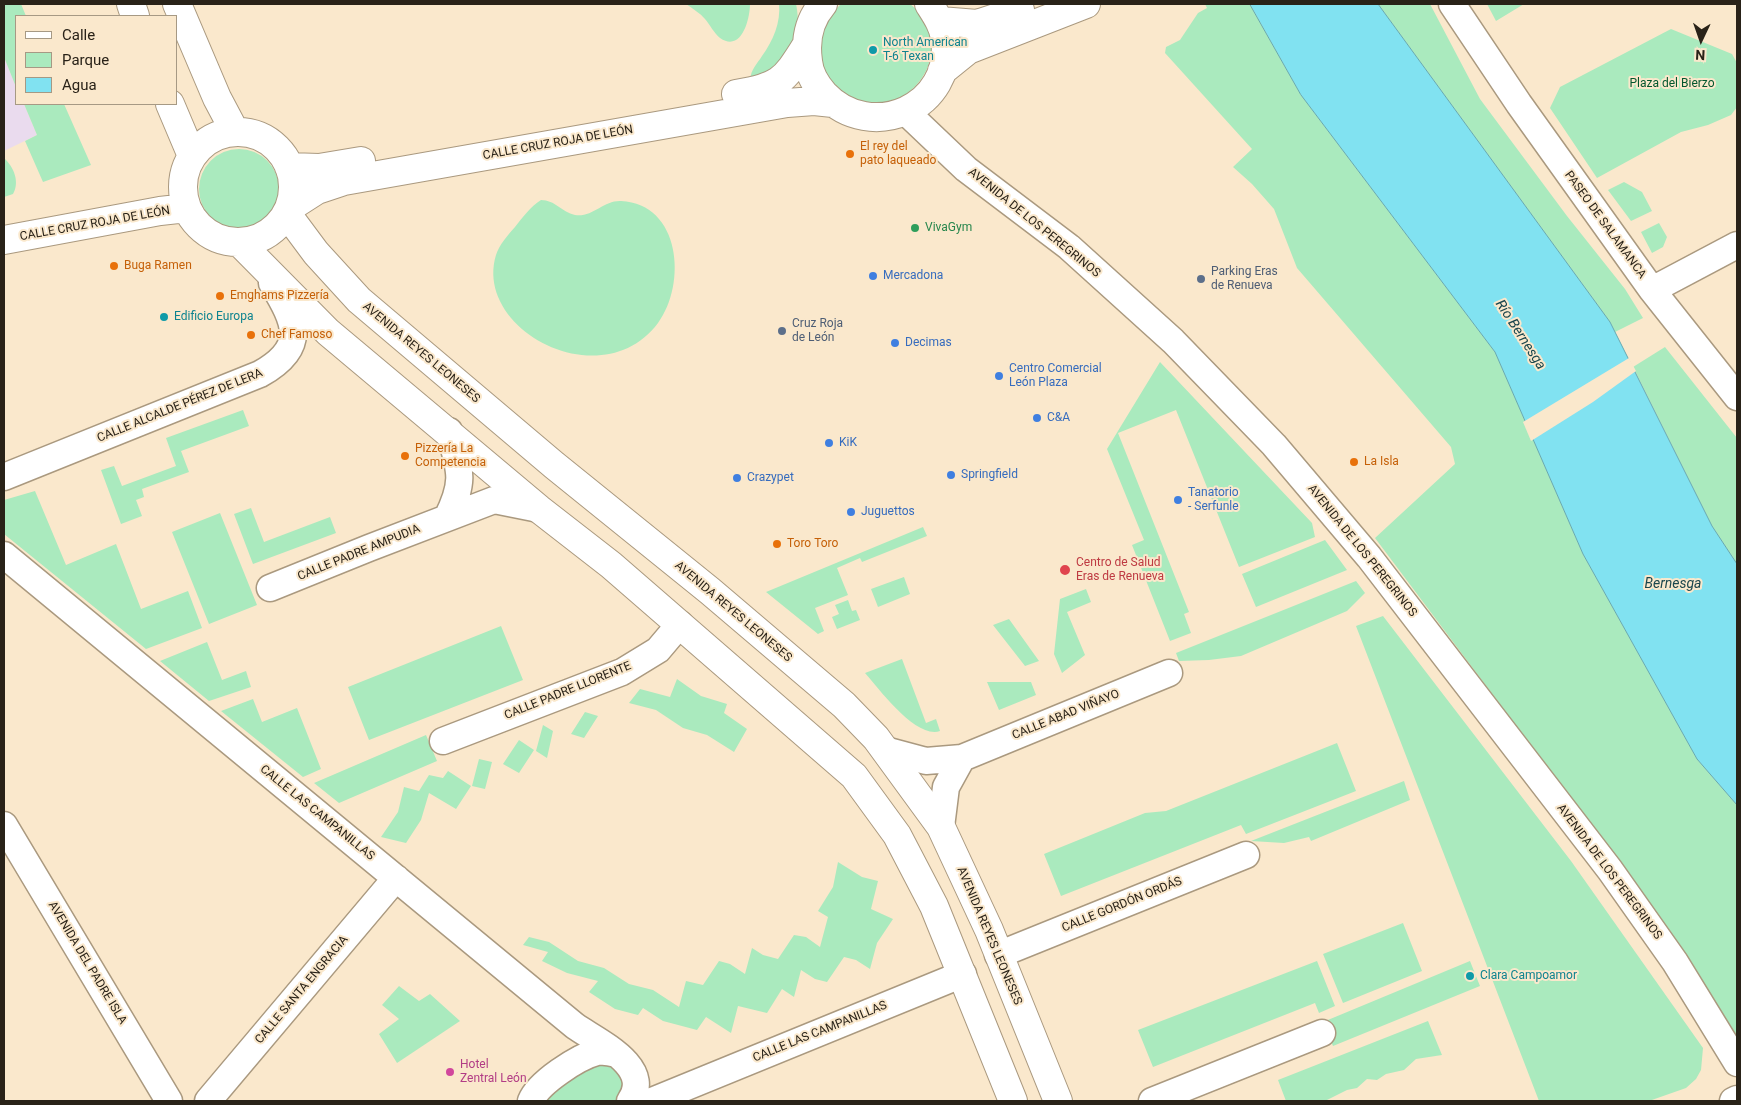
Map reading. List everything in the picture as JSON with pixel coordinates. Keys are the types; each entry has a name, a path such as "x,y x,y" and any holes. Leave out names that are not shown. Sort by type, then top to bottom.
{"main road":[{"path":"177,4 217,98 234,132"},
{"path":"935,12 978,24 1036,4"},
{"path":"942,71 968,50 1086,4"},
{"path":"811,19 812,74 818,87 833,103 849,113 868,118 887,117 906,112 928,94 942,71 946,54 945,37 935,12"},
{"name":"CALLE CRUZ ROJA DE LEÓN","path":"289,167 319,168 773,86 788,75 811,19"},
{"name":"CALLE CRUZ ROJA DE LEÓN","path":"288,211 318,190 344,181 787,103 814,101 833,103"},
{"path":"170,105 192,156"},
{"path":"234,132 250,134 267,141 281,153 289,167 293,180 293,194 288,211 269,233 255,240 240,243 222,240 207,233 194,222 185,199 184,176 192,156 205,142 234,132"},
{"name":"CALLE CRUZ ROJA DE LEÓN","path":"4,222 158,197 185,199"},
{"name":"CALLE CRUZ ROJA DE LEÓN","path":"4,240 160,211 185,199"},
{"name":"AVENIDA REYES LEONESES","path":"288,211 316,254 359,300 554,466 710,591 844,704 885,750 941,827 998,955 1058,1101"},
{"path":"240,243 328,332 680,624 854,776 897,834 934,906 1014,1101"}],"street":[{"name":"PASEO DE SALAMANCA","path":"1452,4 1459,18 1481,45 1519,104 1652,290 1735,391"},
{"name":"PASEO DE SALAMANCA","path":"1462,4 1481,45"},
{"name":"AVENIDA DE LOS PEREGRINOS","path":"906,112 966,169 1068,247 1166,334 1274,444 1369,557 1610,870 1675,962 1737,1063"},
{"path":"1652,290 1737,245"},
{"name":"CALLE ALCALDE PÉREZ DE LERA","path":"4,477 260,374 276,365 287,351 294,332 291,315 260,263"},
{"path":"447,518 458,495 460,471 449,431"},
{"name":"CALLE PADRE AMPUDIA","path":"270,588 494,500 540,509"},
{"name":"CALLE LAS CAMPANILLAS","path":"4,555 575,1026 652,1081 678,1090"},
{"name":"CALLE PADRE LLORENTE","path":"444,741 622,672 658,650 680,624"},
{"name":"CALLE ABAD VIÑAYO","path":"885,750 926,761 962,758 1169,673"},
{"path":"941,827 946,787 962,758"},
{"name":"AVENIDA DEL PADRE ISLA","path":"4,824 170,1101"},
{"name":"CALLE GORDÓN ORDÁS","path":"998,955 1246,855"},
{"name":"CALLE SANTA ENGRACIA","path":"208,1101 396,878"},
{"name":"CALLE LAS CAMPANILLAS","path":"652,1101 963,974"},
{"path":"1152,1101 1322,1033"},
{"path":"512,1101 596,1052 624,1061 636,1087 630,1101"},
{"path":"531,1101 553,1076"},
{"path":"1733,1101 1737,1099"}],"shaded area":[{"path":"4,57 15,84 15,105 24,105 37,135 4,151"}],"green space":[{"path":"4,4 21,4 26,15 15,15 15,84 4,57"},
{"path":"686,4 750,4 743,32 734,41 728,41 720,38 703,17"},
{"path":"779,4 796,4 798,27 793,51 782,67 750,80 753,70 770,44 775,31 779,18"},
{"path":"841,4 910,4 924,20 930,33 932,47 927,69 919,82 896,100 867,104 853,100 839,91 830,82 824,71 820,47 822,35 827,24"},
{"path":"1205,4 1250,4 1301,95 1495,352 1583,554 1697,759 1737,805 1737,1038 1671,932 1375,538 1455,464 1451,447 1297,268 1274,209 1252,184 1233,167 1252,149 1165,53 1166,47 1180,40 1198,13 1207,8"},
{"path":"1378,4 1430,4 1480,99 1567,216 1625,289 1643,318 1615,332 1610,322"},
{"path":"1487,4 1524,4 1496,21"},
{"name":"Plaza del Bierzo","path":"1671,29 1732,54 1737,63 1737,107 1731,115 1708,125 1681,132 1597,178 1550,108 1560,87"},
{"path":"24,105 64,105 91,165 43,182 25,141 37,135"},
{"path":"239,149 254,152 267,161 276,174 279,189 276,204 267,217 254,226 239,229 224,226 211,217 202,204 199,189 202,174 211,161 224,152"},
{"path":"4,158 13,170 16,185 13,194 4,197"},
{"path":"1624,182 1642,192 1652,211 1631,221 1608,190"},
{"path":"541,200 550,202 575,215 587,214 609,203 621,201 641,206 656,216 667,231 673,248 675,268 673,288 667,307 658,323 634,345 606,355 576,354 547,345 522,329 504,308 494,283 496,255 499,248 527,212"},
{"path":"1659,223 1667,237 1663,247 1652,253 1641,232"},
{"path":"1665,347 1737,438 1737,564 1712,526 1633,367"},
{"path":"1160,362 1312,523 1315,537 1239,567 1176,410 1118,433 1189,612 1184,614 1191,633 1170,641 1132,545 1144,540 1107,449"},
{"path":"243,410 249,426 181,451 189,472 142,489 144,497 136,500 142,516 121,524 101,470 114,466 122,486 176,466 166,438"},
{"path":"35,491 66,565 116,544 141,609 188,591 202,628 146,649 4,534 4,500"},
{"path":"251,508 264,542 330,517 336,533 253,564 234,514"},
{"path":"220,513 257,605 209,624 172,532"},
{"path":"923,527 927,536 862,562 860,558 837,568 848,595 815,608 824,631 818,634 766,592"},
{"path":"1325,540 1347,570 1256,607 1242,574"},
{"path":"904,577 910,594 878,607 871,589"},
{"path":"1356,581 1365,593 1347,611 1241,656 1179,661 1176,653"},
{"path":"1086,589 1091,602 1067,612 1085,655 1062,673 1054,654 1060,599"},
{"path":"848,600 852,611 856,610 860,620 837,629 832,617 839,614 835,605"},
{"path":"1383,616 1571,861 1703,1048 1701,1070 1696,1079 1686,1088 1649,1101 1539,1101 1356,626"},
{"path":"1009,619 1039,661 1025,666 993,625"},
{"path":"501,626 523,680 369,740 348,687"},
{"path":"207,642 222,680 246,671 251,687 209,701 160,661"},
{"path":"902,659 926,723 936,719 940,731 931,732 920,728 910,721 889,701 865,673"},
{"path":"677,679 701,696 727,704 724,713 747,729 734,752 707,735 683,728 656,710 629,703 640,689 670,697"},
{"path":"987,682 1031,682 1036,695 999,710"},
{"path":"253,699 262,722 297,708 321,769 303,777 221,711"},
{"path":"585,712 598,716 584,738 571,734"},
{"path":"543,725 553,731 547,758 536,751"},
{"path":"426,735 437,761 339,803 314,783"},
{"path":"519,740 534,750 519,773 503,764"},
{"path":"1337,743 1356,791 1246,834 1241,825 1061,896 1044,854 1145,813 1166,811"},
{"path":"479,759 492,762 485,789 472,786"},
{"path":"448,771 471,786 456,809 429,793 421,820 406,843 381,837 398,812 404,787 419,791 429,775 443,778"},
{"path":"1404,781 1410,800 1311,841 1309,837 1284,843 1251,841"},
{"path":"838,862 862,877 878,881 871,909 893,919 877,943 870,969 856,960 844,957 827,982 815,979 801,970 794,997 782,989 767,1013 738,1006 731,1033 706,1017 697,1030 663,1021 643,1008 638,1015 615,1009 589,992 598,981 567,973 542,961 548,952 523,945 529,937 549,942 578,961 604,968 629,984 653,990 679,1007 686,981 703,985 719,961 730,964 745,974 752,948 763,955 778,959 794,935 806,937 820,947 828,917 818,911 833,887"},
{"path":"1403,923 1422,971 1343,1003 1323,954"},
{"path":"1317,961 1335,1006 1319,1013 1315,1003 1153,1067 1138,1030"},
{"path":"1470,961 1480,986 1333,1046 1323,1022"},
{"path":"399,986 419,1001 430,994 460,1021 397,1063 379,1034 399,1019 382,1005"},
{"path":"1428,1021 1442,1055 1416,1059 1404,1070 1386,1074 1377,1080 1367,1079 1357,1088 1347,1090 1327,1100 1286,1101 1278,1080"},
{"path":"606,1062 626,1078 618,1101 538,1101 540,1097 593,1066"}],"water":[{"name":"Bernesga","path":"1250,4 1378,4 1610,322 1712,526 1737,564 1737,805 1697,759 1583,554 1495,352 1301,95"}],"pier":[{"path":"1629,358 1636,371 1593,402 1531,441 1523,422"}],"place":[{"name":"North American T-6 Texan","path":"873,50"},
{"name":"El rey del pato laqueado","path":"850,154"},
{"name":"VivaGym","path":"915,228"},
{"name":"Buga Ramen","path":"114,266"},
{"name":"Mercadona","path":"873,276"},
{"name":"Parking Eras de Renueva","path":"1201,279"},
{"name":"Emghams Pizzería","path":"220,296"},
{"name":"Edificio Europa","path":"164,317"},
{"name":"Cruz Roja de León","path":"782,331"},
{"name":"Chef Famoso","path":"251,335"},
{"name":"Decimas","path":"895,343"},
{"name":"Centro Comercial León Plaza","path":"999,376"},
{"name":"C&A","path":"1037,418"},
{"name":"KiK","path":"829,443"},
{"name":"Pizzería La Competencia","path":"405,456"},
{"name":"La Isla","path":"1354,462"},
{"name":"Springfield","path":"951,475"},
{"name":"Crazypet","path":"737,478"},
{"name":"Tanatorio - Serfunle","path":"1178,500"},
{"name":"Juguettos","path":"851,512"},
{"name":"Toro Toro","path":"777,544"},
{"name":"Centro de Salud Eras de Renueva","path":"1065,570"},
{"name":"Clara Campoamor","path":"1470,976"},
{"name":"Hotel Zentral León","path":"450,1072"}],"water label":[{"name":"Río Bernesga","path":"1520,335"}]}
